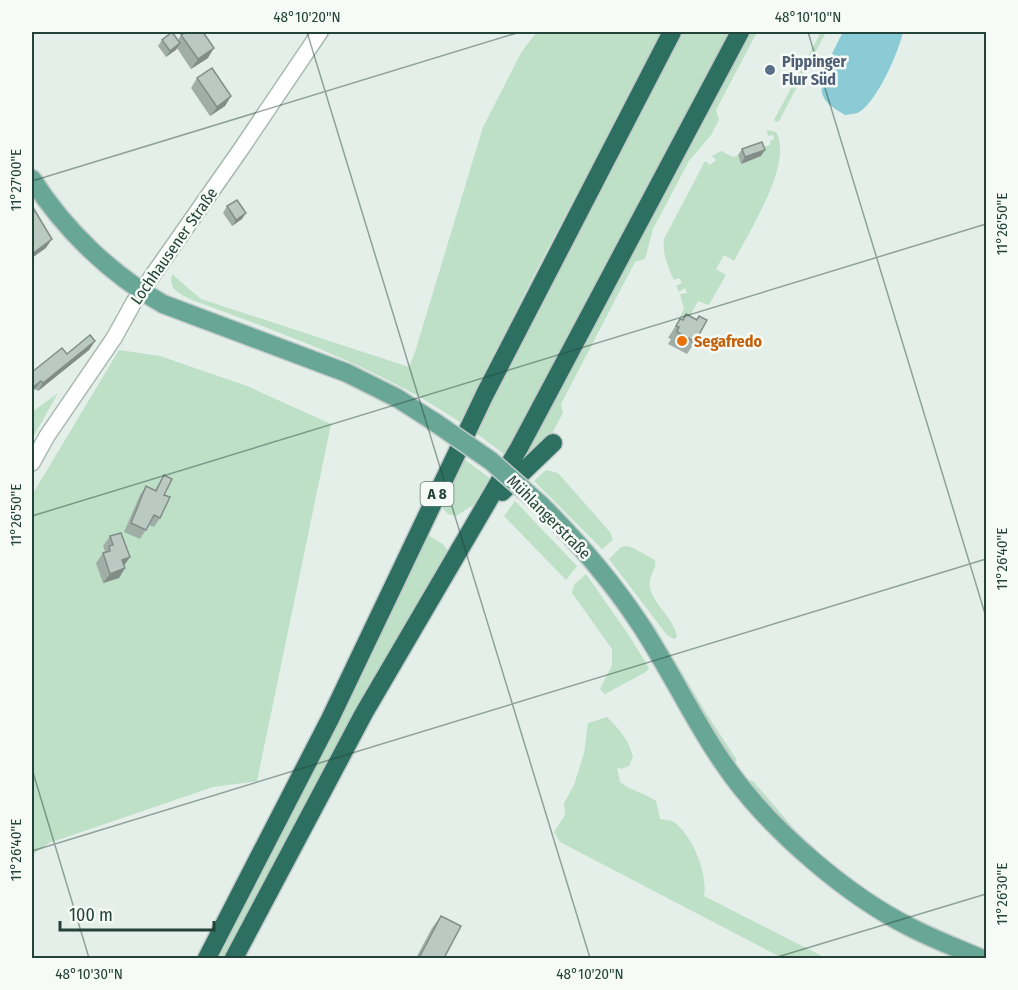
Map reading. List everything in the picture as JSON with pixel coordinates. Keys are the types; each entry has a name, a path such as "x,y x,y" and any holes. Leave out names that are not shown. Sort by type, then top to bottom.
{"highway":[{"name":"A 8","path":"207,958 330,718 485,394 672,32"},
{"path":"234,958 364,713 519,448 740,32"},
{"path":"483,510 553,443"}],"main road":[{"name":"Mühlangerstraße","path":"32,179 49,206 74,234 142,292 163,304 347,373 397,398 491,461 541,505 577,541 601,571 639,623 709,741 734,778 776,825 799,848 853,892 908,926 980,958"}],"street":[{"name":"Lochhausener Straße","path":"32,464 47,436 114,338 134,302 320,32"}],"green space":[{"path":"327,32 331,32 227,183 226,182"},
{"path":"537,32 662,32 537,269 460,422 429,402 363,368 296,339 192,300 173,287 172,274 201,299 409,367 483,127 522,51"},
{"path":"681,32 732,32 508,457 473,431"},
{"path":"748,32 757,32 716,110 719,120 711,135 689,161 653,229 645,259 635,262 561,404 563,413 549,439 528,459 524,457"},
{"path":"821,32 826,32 779,121 776,122 774,120"},
{"path":"767,130 776,132 780,145 775,178 759,215 734,261 724,255 716,269 726,275 710,303 708,305 698,301 689,318 689,324 679,319 684,309 680,294 687,293 685,288 679,292 676,286 682,283 679,278 674,280 665,255 664,239 705,161 710,165 716,160 712,156 721,151 733,157 738,155 741,163 760,157 758,148 770,145 770,141 774,139 773,135 768,136"},
{"path":"119,350 160,356 247,386 331,424 257,781 213,787 49,843 32,855 32,495"},
{"path":"58,393 32,439 32,412"},
{"path":"461,457 491,479 475,504 456,516 448,514 439,504"},
{"path":"546,470 558,473 610,532 613,540 602,549 534,481"},
{"path":"515,501 577,566 566,580 504,516"},
{"path":"426,534 443,544 450,554 228,958 212,958"},
{"path":"627,546 655,560 649,583 655,600 675,630 677,637 674,639 667,635 609,559 621,547"},
{"path":"605,564 653,624 737,760 735,762 728,758"},
{"path":"586,574 649,668 646,672 605,694 600,689 612,665 612,649 572,593 574,585"},
{"path":"607,717 623,735 633,757 629,766 621,769 617,767 620,782 656,801 660,819 674,822 687,836 698,856 704,877 704,896 826,958 782,958 560,842 554,832 565,815 564,803 574,785 584,753 588,723"},
{"path":"748,779 754,782 807,844 859,885 926,925 986,949 986,954 898,914 819,859 746,784"}],"water":[{"path":"843,32 903,32 892,63 873,98 859,112 845,115 827,102 822,89 828,63"}],"building":[{"path":"172,32 180,43 170,51 162,40"},
{"path":"186,32 203,32 214,48 198,59 181,35"},
{"path":"212,68 231,96 217,107 197,78"},
{"path":"762,142 765,150 745,157 742,149"},
{"path":"237,200 246,213 236,220 227,206"},
{"path":"32,206 52,239 32,254"},
{"path":"686,314 697,320 699,316 707,320 695,342 677,332 679,327 676,326"},
{"path":"90,335 95,341 43,383 41,381 32,388 32,372 62,348 67,354"},
{"path":"164,475 172,479 164,495 170,497 160,518 154,515 146,530 131,523 146,486 156,491"},
{"path":"121,533 130,557 122,560 125,568 110,574 103,553 110,551 109,546 113,545 110,536"},
{"path":"441,916 461,926 444,958 419,958"}],"place":[{"name":"Pippinger Flur Süd","path":"770,70"},
{"name":"Segafredo","path":"682,341"}]}
